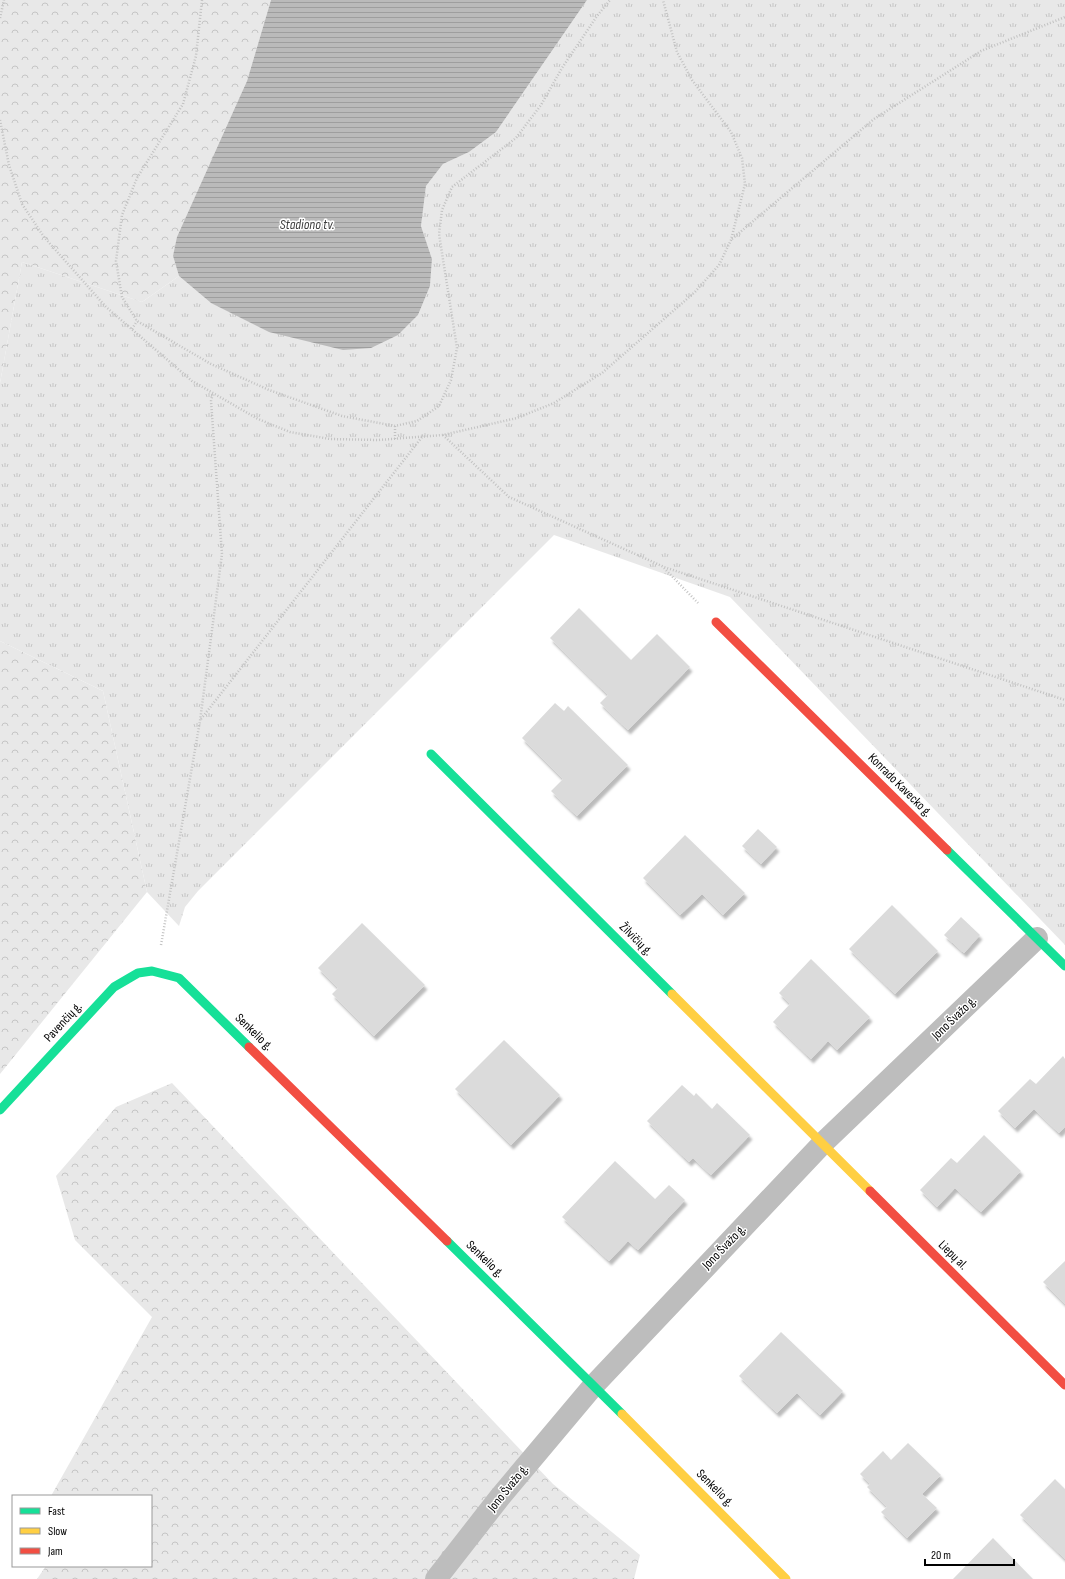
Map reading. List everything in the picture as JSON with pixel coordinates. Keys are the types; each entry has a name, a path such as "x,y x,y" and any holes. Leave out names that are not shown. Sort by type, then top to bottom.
{"street":[{"name":"Konrado Kavecko g.","path":"716,622 1065,966"},
{"name":"Žilvičių g.","path":"431,754 823,1144"},
{"name":"Jono Švažo g.","path":"436,1579 500,1497 594,1385 823,1144 1037,938"},
{"name":"Pavenčių g.","path":"0,1110 114,987 134,973 156,970"},
{"name":"Senkelio g.","path":"156,970 179,978 594,1385 786,1579"},
{"name":"Liepų al.","path":"823,1144 1065,1385"}],"path":[{"path":"0,18 4,0"},
{"path":"202,0 196,56 183,104 137,178 122,215 116,261 122,297 137,321 211,364 269,390 342,416 395,426 417,421 439,406 451,380 456,348 453,316 439,234 442,210 452,188 516,138 541,105 562,68 597,16 610,0"},
{"path":"0,120 9,166 22,204 44,237 106,307 192,381 258,419 290,432 330,439 395,439 442,435 517,418 554,403 602,373 695,292 719,266 731,240 745,184 742,158 731,132 692,80 677,52 663,0"},
{"path":"731,240 874,119 981,51 1065,17"},
{"path":"132,329 137,321"},
{"path":"156,970 200,721 222,554 211,401 213,393"},
{"path":"395,426 395,439"},
{"path":"442,435 509,497 664,567 1065,700"},
{"path":"200,721 423,437"},
{"path":"664,567 716,622"}],"green space":[{"path":"0,0 271,0 247,81 173,256 179,276 142,302 22,262 0,383"},
{"path":"587,0 1065,0 1065,945 730,597 554,535 198,891 185,907 179,926 147,892 103,691 0,641 0,383 22,262 142,302 179,276 211,303 398,335 418,315 430,286 432,259 421,226 426,186 443,164 469,152 496,132"},
{"path":"0,641 103,691 147,892 0,1074"},
{"path":"172,1083 553,1484 640,1555 634,1579 37,1579 45,1567 152,1567 152,1495 52,1495 152,1317 75,1240 56,1176 116,1107"}],"water":[{"name":"Stadiono tv.","path":"271,0 587,0 496,132 469,152 443,164 426,186 421,226 432,259 430,286 418,315 398,335 371,348 343,350 269,332 211,303 179,276 173,256 177,237 247,81"}],"building":[{"path":"579,608 631,660 657,634 690,667 628,730 600,703 608,695 550,638"},
{"path":"555,703 564,711 568,706 628,765 577,816 551,791 563,779 522,738"},
{"path":"758,829 777,847 761,864 742,846"},
{"path":"685,835 745,893 723,915 702,894 680,915 643,878"},
{"path":"892,905 938,951 895,994 849,949"},
{"path":"961,917 980,935 964,953 944,935"},
{"path":"362,923 425,985 374,1036 332,994 338,988 318,968"},
{"path":"811,959 870,1017 837,1050 828,1041 811,1059 773,1022 790,1004 779,993"},
{"path":"504,1040 560,1095 511,1145 455,1089"},
{"path":"1063,1056 1065,1059 1065,1127 1059,1133 1034,1109 1015,1128 998,1111 1030,1079 1036,1084"},
{"path":"682,1085 694,1096 696,1093 712,1109 717,1103 750,1135 711,1175 693,1158 689,1162 647,1121"},
{"path":"984,1135 1021,1171 981,1212 955,1188 937,1207 920,1190 951,1158 957,1163"},
{"path":"615,1161 655,1199 669,1185 685,1200 638,1250 628,1241 609,1261 562,1217"},
{"path":"1065,1261 1065,1304 1043,1282"},
{"path":"781,1332 843,1391 820,1415 797,1393 777,1413 739,1376"},
{"path":"908,1443 941,1475 922,1494 937,1508 907,1538 881,1512 887,1507 867,1487 870,1484 860,1474 883,1451 891,1460"},
{"path":"1055,1479 1065,1489 1065,1559 1020,1515"},
{"path":"993,1538 1033,1579 953,1579"}],"traffic: fast":[{"path":"431,754 672,994"},
{"path":"947,850 1065,966"},
{"path":"0,1110 114,987 138,973 152,971 179,978 249,1047"},
{"path":"447,1241 622,1414"}],"traffic: slow":[{"path":"672,994 870,1191"},
{"path":"622,1414 786,1579"}],"traffic: jam":[{"path":"716,622 947,850"},
{"path":"249,1047 447,1241"},
{"path":"870,1191 1065,1385"}]}
